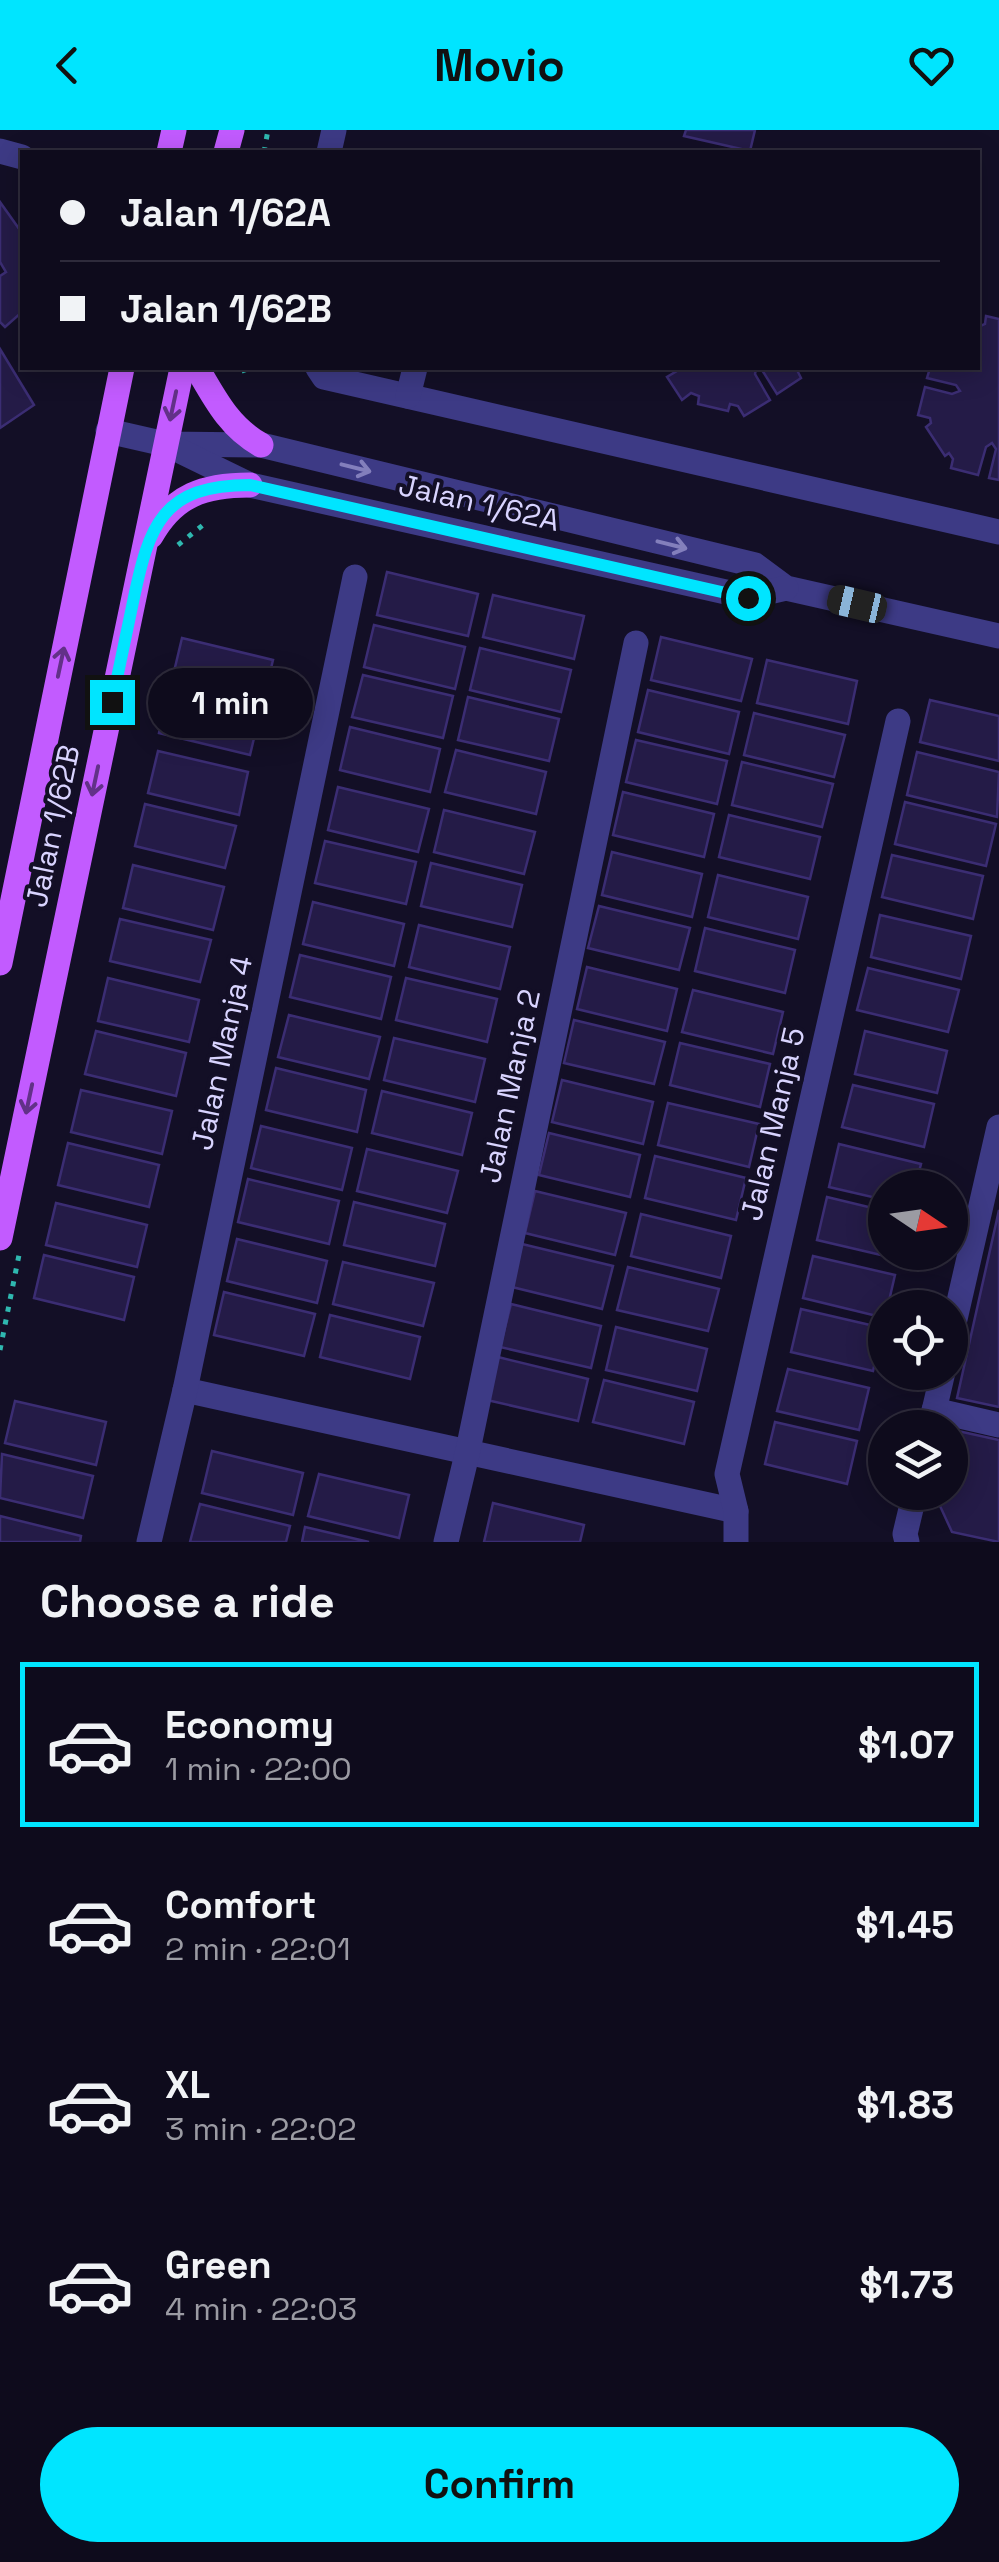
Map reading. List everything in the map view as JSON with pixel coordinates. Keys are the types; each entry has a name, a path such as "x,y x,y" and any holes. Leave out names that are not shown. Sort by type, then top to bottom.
{"main road":[{"name":"Jalan 1/62B","path":"0,963 122,370"},
{"name":"Jalan 1/62B","path":"0,1238 182,370"},
{"path":"198,370 236,429 261,444"},
{"path":"144,549 170,508 183,498 220,485 250,485"}],"street":[{"path":"319,370 324,377 999,532"},
{"path":"408,396 414,370"},
{"name":"Jalan 1/62A","path":"108,431 165,444 261,444 755,565 786,588 999,636"},
{"name":"Jalan 1/62A","path":"165,444 250,485 748,598 786,588"},
{"name":"Jalan Manja 4","path":"149,1542 185,1390 355,577"},
{"name":"Jalan Manja 2","path":"446,1542 636,643"},
{"name":"Jalan Manja 5","path":"736,1542 736,1511 727,1474 898,721"},
{"path":"962,1290 999,1127"},
{"path":"185,1390 736,1511"},
{"path":"968,1422 999,1425"},
{"path":"907,1542 911,1510"}],"building":[{"path":"686,130 755,130 750,150 684,136"},
{"path":"0,202 20,230 20,314 5,327 0,322 0,276 6,272 0,262"},
{"path":"986,316 999,319 999,480 989,478 996,449 992,443 986,447 978,475 951,468 953,459 949,453 945,456 926,427 930,418 918,415 925,387 952,394 960,391 956,385 927,378 929,370 980,370 980,326 985,324"},
{"path":"0,349 34,405 0,428"},
{"path":"679,370 756,370 770,400 744,416 738,406 730,404 728,411 698,404 699,396 691,393 682,400 667,377"},
{"path":"762,370 797,370 801,378 777,394"},
{"path":"387,572 478,594 468,636 377,615"},
{"path":"493,595 584,616 574,659 483,637"},
{"path":"374,625 465,647 455,689 364,667"},
{"path":"661,637 752,659 741,701 651,680"},
{"path":"182,638 273,660 263,702 172,680"},
{"path":"480,648 571,670 561,712 470,690"},
{"path":"767,660 857,681 848,724 757,703"},
{"path":"363,675 453,696 443,738 352,717"},
{"path":"648,690 739,712 729,754 638,732"},
{"path":"169,691 260,713 250,755 159,733"},
{"path":"468,697 559,719 549,761 458,740"},
{"path":"930,700 999,716 999,761 920,742"},
{"path":"754,713 845,735 834,777 744,755"},
{"path":"350,727 440,749 430,792 340,770"},
{"path":"636,740 727,761 717,804 626,782"},
{"path":"456,750 546,772 536,814 445,792"},
{"path":"158,751 248,772 239,815 148,793"},
{"path":"917,752 999,772 997,817 907,795"},
{"path":"742,762 833,784 822,827 732,805"},
{"path":"338,787 429,809 418,852 328,830"},
{"path":"623,792 714,814 704,857 613,835"},
{"path":"905,802 996,824 986,866 895,844"},
{"path":"145,804 236,826 225,868 135,846"},
{"path":"444,810 535,832 524,874 434,852"},
{"path":"729,815 820,837 810,879 719,857"},
{"path":"325,841 416,862 406,904 315,883"},
{"path":"612,852 702,874 692,917 602,895"},
{"path":"892,855 983,876 973,919 882,897"},
{"path":"431,863 522,885 512,927 421,906"},
{"path":"133,865 224,887 213,930 123,908"},
{"path":"718,875 808,897 798,939 708,917"},
{"path":"313,902 404,924 394,966 303,944"},
{"path":"599,906 690,928 679,970 588,948"},
{"path":"880,915 971,936 961,979 871,957"},
{"path":"120,919 211,940 200,982 110,961"},
{"path":"419,925 510,947 500,989 409,967"},
{"path":"705,928 795,950 785,993 695,971"},
{"path":"300,955 391,977 381,1019 290,997"},
{"path":"587,967 677,989 667,1031 577,1009"},
{"path":"868,968 959,990 948,1032 857,1010"},
{"path":"108,978 199,1000 189,1042 98,1021"},
{"path":"406,978 497,999 487,1042 396,1020"},
{"path":"693,990 783,1012 773,1054 682,1032"},
{"path":"289,1015 380,1037 369,1079 278,1057"},
{"path":"574,1020 665,1042 654,1084 564,1063"},
{"path":"96,1031 186,1053 176,1096 85,1074"},
{"path":"865,1031 947,1051 937,1093 855,1074"},
{"path":"394,1038 485,1059 475,1102 384,1080"},
{"path":"680,1043 770,1064 760,1107 670,1085"},
{"path":"276,1068 366,1090 357,1132 266,1110"},
{"path":"562,1080 653,1102 643,1144 552,1122"},
{"path":"853,1085 934,1104 924,1147 842,1127"},
{"path":"81,1090 172,1111 162,1154 71,1132"},
{"path":"382,1091 472,1113 462,1155 372,1133"},
{"path":"668,1103 759,1124 749,1167 658,1145"},
{"path":"261,1126 352,1148 342,1190 251,1168"},
{"path":"549,1133 640,1155 630,1197 539,1175"},
{"path":"68,1143 159,1165 149,1207 58,1185"},
{"path":"839,1144 921,1164 920,1170 868,1170 868,1196 829,1187"},
{"path":"367,1149 458,1171 447,1213 357,1191"},
{"path":"655,1156 746,1178 736,1220 645,1198"},
{"path":"248,1179 339,1201 329,1244 238,1222"},
{"path":"535,1191 626,1213 615,1255 525,1233"},
{"path":"827,1197 868,1207 868,1252 817,1240"},
{"path":"354,1202 445,1224 435,1266 344,1245"},
{"path":"56,1203 147,1225 137,1267 46,1245"},
{"path":"999,1210 999,1407 957,1398 959,1390 968,1390 968,1349"},
{"path":"641,1214 731,1236 721,1278 631,1256"},
{"path":"237,1239 327,1261 317,1303 227,1281"},
{"path":"522,1244 613,1266 602,1309 512,1287"},
{"path":"44,1255 134,1277 124,1320 34,1298"},
{"path":"813,1256 895,1275 892,1290 868,1290 868,1314 803,1298"},
{"path":"343,1262 434,1283 423,1326 333,1304"},
{"path":"628,1267 719,1289 708,1331 617,1310"},
{"path":"224,1292 315,1314 304,1356 214,1335"},
{"path":"511,1304 601,1326 591,1368 500,1347"},
{"path":"801,1309 868,1325 868,1370 791,1352"},
{"path":"330,1315 420,1337 410,1379 320,1357"},
{"path":"616,1327 707,1349 697,1391 606,1370"},
{"path":"498,1357 588,1379 578,1421 487,1400"},
{"path":"788,1369 868,1388 859,1430 777,1411"},
{"path":"604,1380 694,1402 684,1444 593,1422"},
{"path":"15,1401 106,1422 96,1465 5,1443"},
{"path":"775,1422 857,1441 847,1484 765,1464"},
{"path":"968,1433 999,1440 999,1542 952,1532 942,1510 968,1510"},
{"path":"212,1451 303,1473 293,1515 202,1493"},
{"path":"2,1454 93,1476 83,1518 0,1498"},
{"path":"319,1474 409,1495 399,1538 308,1516"},
{"path":"493,1503 584,1525 580,1542 484,1542"},
{"path":"200,1504 290,1526 286,1542 190,1542"},
{"path":"0,1516 81,1536 80,1542 0,1542"},
{"path":"305,1527 369,1542 302,1542"}],"route":[{"path":"112,702 144,549 170,508 204,488 220,485 250,485 748,598"}]}
